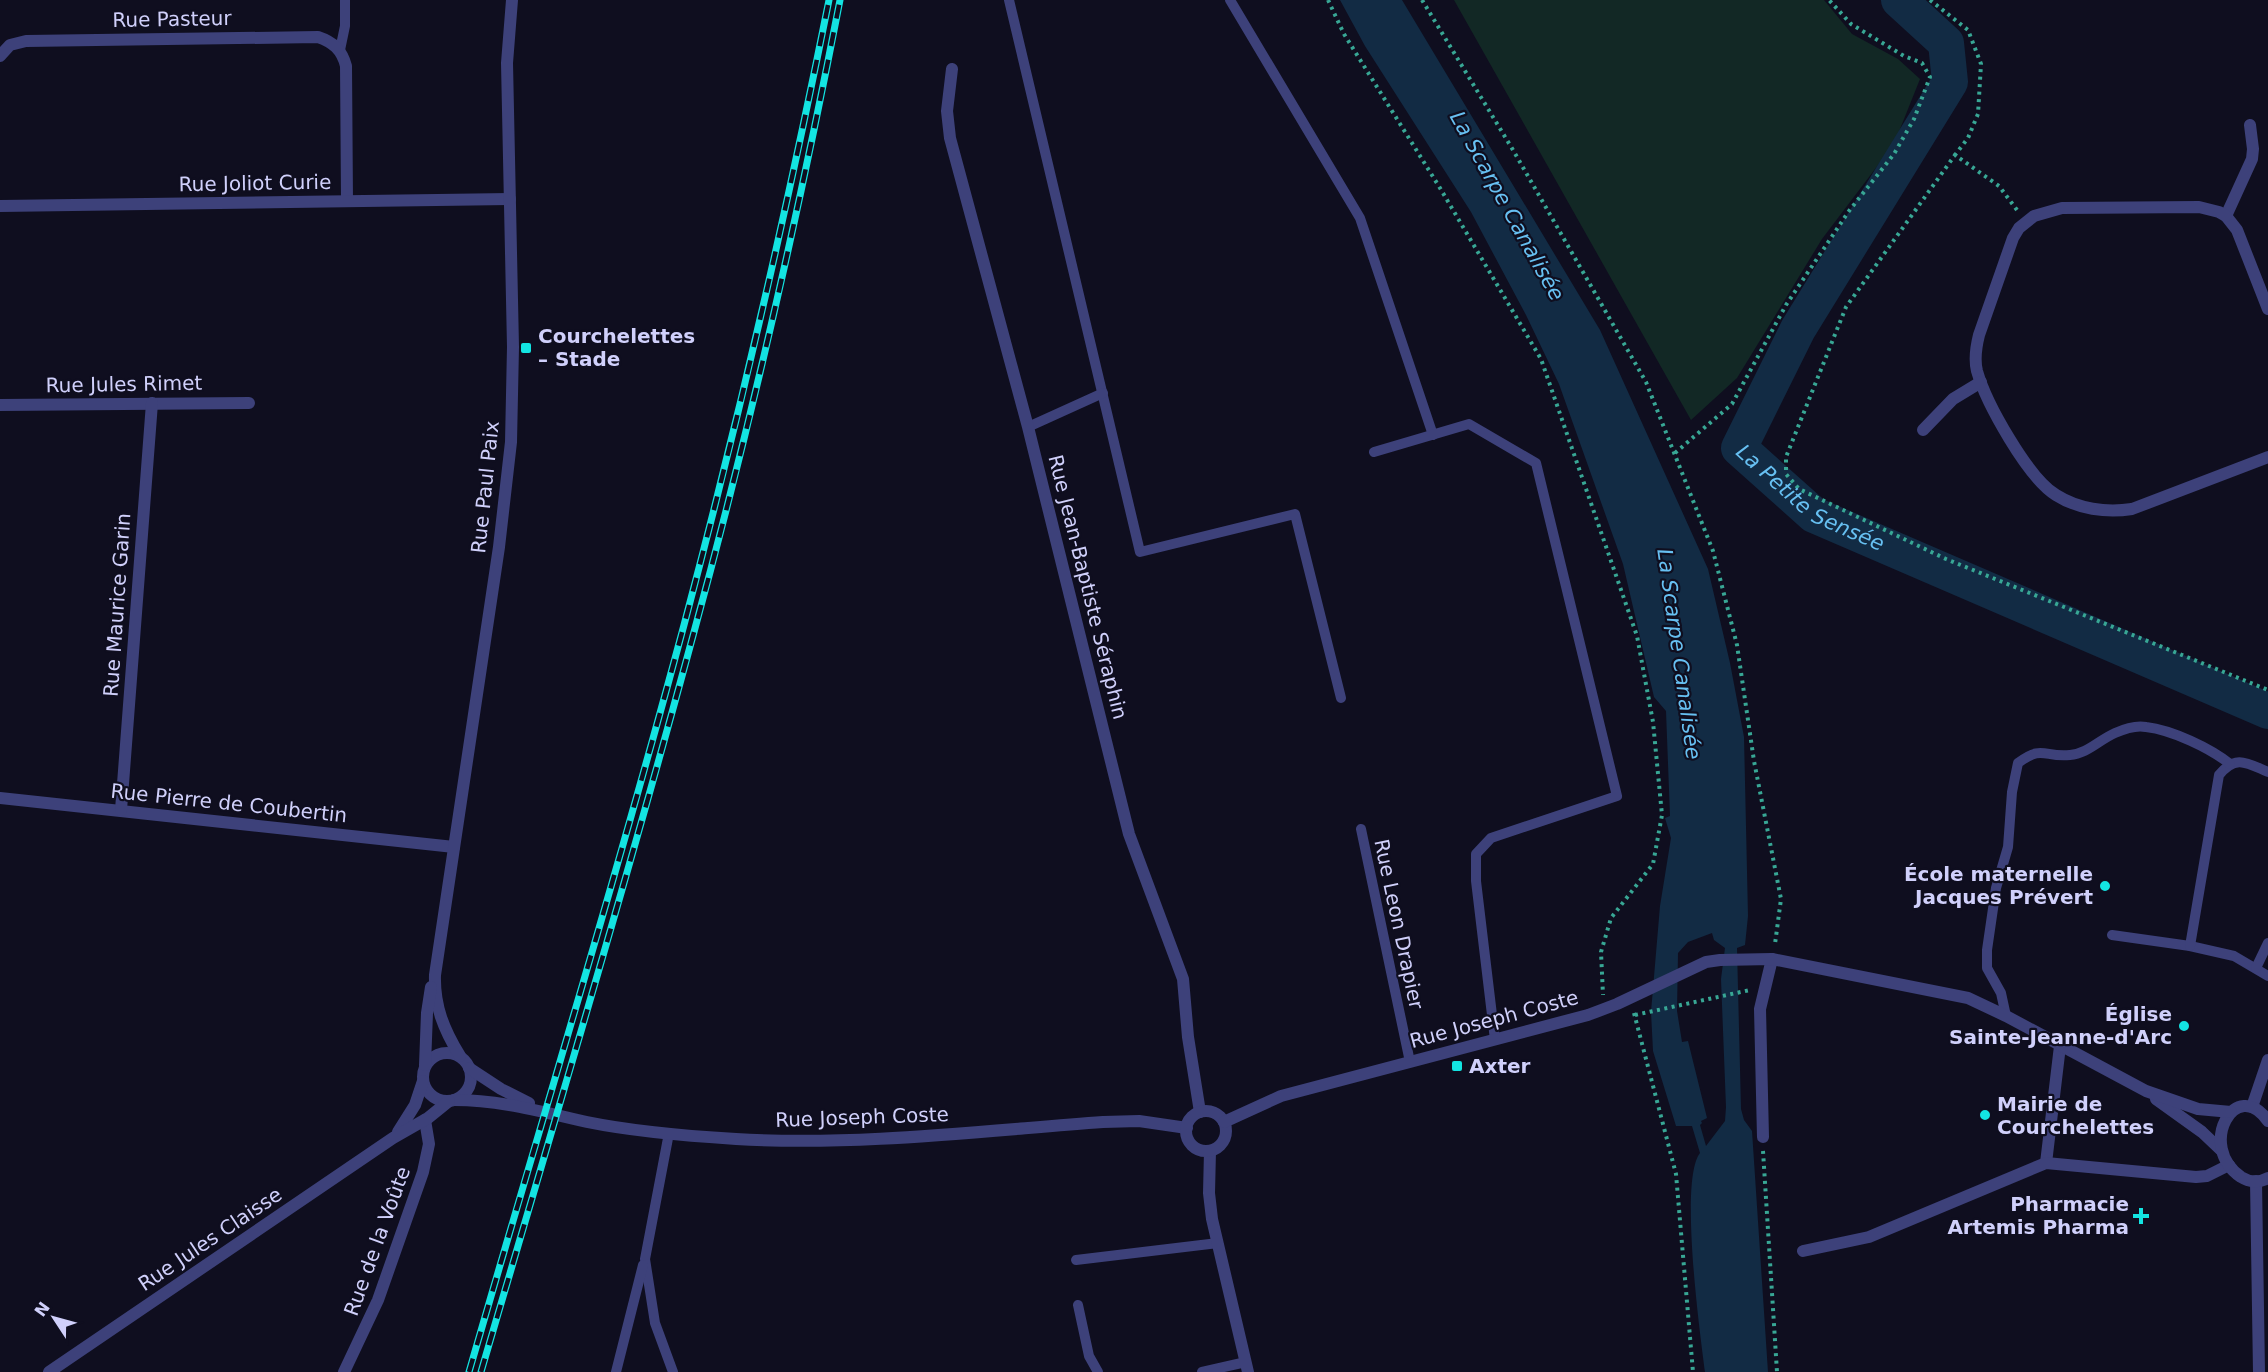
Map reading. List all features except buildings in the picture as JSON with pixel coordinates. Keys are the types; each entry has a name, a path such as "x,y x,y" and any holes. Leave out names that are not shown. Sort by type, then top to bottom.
{"street":[{"name":"Rue Paul Paix","path":"425,1066 428,1000 435,975 499,547 511,442 513,347 507,53 512,0"},
{"name":"Rue Pasteur","path":"1,51 10,45 26,41 318,36 340,50"},
{"path":"340,50 346,66 347,201"},
{"name":"Rue Jean-Baptiste Séraphin","path":"952,69 948,126 1028,428 1129,834 1183,979 1188,1037 1200,1112"},
{"path":"2226,216 2252,159 2250,125"},
{"name":"Rue Joliot Curie","path":"0,206 510,199"},
{"path":"2268,309 2237,230 2226,216 2219,212 2199,207 2062,208 2042,212 2019,228 2009,247 1979,335 1976,357 1981,382 2019,455 2044,486 2056,495 2081,506 2110,511 2132,509 2268,457"},
{"path":"1923,430 1953,399 1981,382"},
{"name":"Rue Maurice Garin","path":"121,810 152,403"},
{"name":"Rue Jules Rimet","path":"0,405 249,403"},
{"name":"Rue Pierre de Coubertin","path":"0,798 454,848"},
{"path":"1763,1137 1760,1009 1772,959"},
{"name":"Rue Joseph Coste","path":"1224,1122 1281,1096 1588,1015 1706,962 1720,960 1772,959 1968,998 2146,1091"},
{"name":"Rue Paul Paix","path":"435,975 439,1014 460,1056"},
{"path":"2046,1163 2060,1046"},
{"path":"450,1053 460,1056 469,1068 471,1077 469,1087 462,1095 451,1100 439,1099 430,1094 423,1081 425,1066 432,1058 440,1054 450,1053"},
{"path":"2252,1107 2268,1060"},
{"name":"Rue Joseph Coste","path":"469,1068 501,1089 541,1109"},
{"name":"Rue Jules Claisse","path":"393,1138 410,1116 423,1081"},
{"path":"2146,1091 2198,1109 2231,1112 2246,1106 2252,1107 2268,1121"},
{"path":"2146,1091 2202,1131 2223,1152"},
{"name":"Rue Joseph Coste","path":"451,1100 487,1101 541,1109 589,1122 736,1139 806,1141 883,1138 1139,1121 1187,1128"},
{"name":"Rue Jules Claisse","path":"49,1372 393,1138 425,1120 451,1100"},
{"path":"1200,1112 1216,1114 1224,1122 1225,1137 1219,1146 1210,1151 1199,1149 1191,1143 1187,1128 1191,1118 1200,1112"},
{"path":"2231,1112 2222,1125 2220,1133 2223,1152 2229,1165 2246,1179 2262,1180 2259,1372"},
{"name":"Rue de la Voûte","path":"344,1372 378,1300 423,1172 429,1144 425,1120"},
{"path":"1210,1151 1210,1205 1247,1367"},
{"path":"1803,1251 1869,1237 2046,1163 2196,1177 2207,1176 2229,1165"}],"lane":[{"path":"340,50 345,26 345,0"},
{"path":"1009,0 1140,552 1295,514 1341,699"},
{"path":"1230,0 1360,218 1433,435"},
{"path":"1028,428 1103,393"},
{"path":"1374,452 1469,424 1536,463 1617,796 1491,838 1476,854 1476,881 1495,1040"},
{"path":"2006,1016 2001,993 1987,968 1987,950 1995,888 2008,847 2012,792 2018,763 2028,755 2040,751 2070,755 2082,752 2112,734 2145,726 2169,733 2217,753 2230,764"},
{"path":"2190,946 2219,775 2230,764 2237,761 2268,772"},
{"name":"Rue Leon Drapier","path":"1361,829 1410,1062"},
{"path":"2112,935 2190,946 2234,956 2268,976"},
{"path":"2256,968 2268,943"},
{"path":"616,1372 645,1259 669,1133"},
{"path":"1076,1260 1218,1243"},
{"path":"645,1259 655,1323 673,1372"},
{"path":"1078,1305 1089,1356 1098,1372"},
{"path":"1202,1372 1247,1367"}],"path":[{"path":"1422,0 1513,150 1646,382 1713,551 1737,645 1755,761 1781,899 1772,959"},
{"path":"1674,453 1732,404 1786,305 1849,211 1894,154 1914,118 1930,77 1922,63 1904,56 1851,24 1829,0"},
{"path":"1930,0 1968,30 1981,64 1978,114 1968,138 1846,307 1786,457 1786,474 1798,489 1946,559 2268,690"},
{"path":"1955,155 1999,186 2026,222"},
{"path":"1693,1372 1676,1174 1635,1015 1751,990"},
{"path":"1763,1137 1777,1372"}],"green space":[{"path":"1454,0 1824,0 1852,34 1898,59 1920,79 1894,144 1822,239 1737,378 1691,420"}],"water":[{"name":"La Scarpe Canalisée","path":"1340,0 1402,0 1600,330 1708,569 1730,663 1744,737 1748,916 1745,945 1737,948 1741,1109 1744,1120 1752,1131 1768,1372 1705,1372 1691,1224 1694,1169 1700,1153 1692,1126 1676,1126 1653,1051 1651,1012 1660,906 1671,838 1665,818 1670,816 1666,711 1654,697 1623,564 1559,384 1526,315 1471,212 1365,46","holes":["1712,933 1714,940 1725,948 1721,979 1726,1107 1725,1121 1706,1146 1700,1125 1701,1121 1707,1118 1688,1041 1682,1042 1677,1011 1678,953 1688,942"]}],"waterway":[{"name":"La Petite Sensée","path":"1899,0 1946,43 1950,82 1798,329 1739,448 1814,515 2268,711"}],"railway":[{"path":"469,1372 606,906 684,625 761,314 829,0"},
{"path":"481,1372 669,725 715,554 773,317 840,0"}],"place":[{"name":"Courchelettes – Stade","path":"526,348"},
{"name":"École maternelle Jacques Prévert","path":"2105,886"},
{"name":"Église Sainte-Jeanne-d'Arc","path":"2184,1026"},
{"name":"Axter","path":"1457,1066"},
{"name":"Mairie de Courchelettes","path":"1985,1115"},
{"name":"Pharmacie Artemis Pharma","path":"2141,1216"}]}
